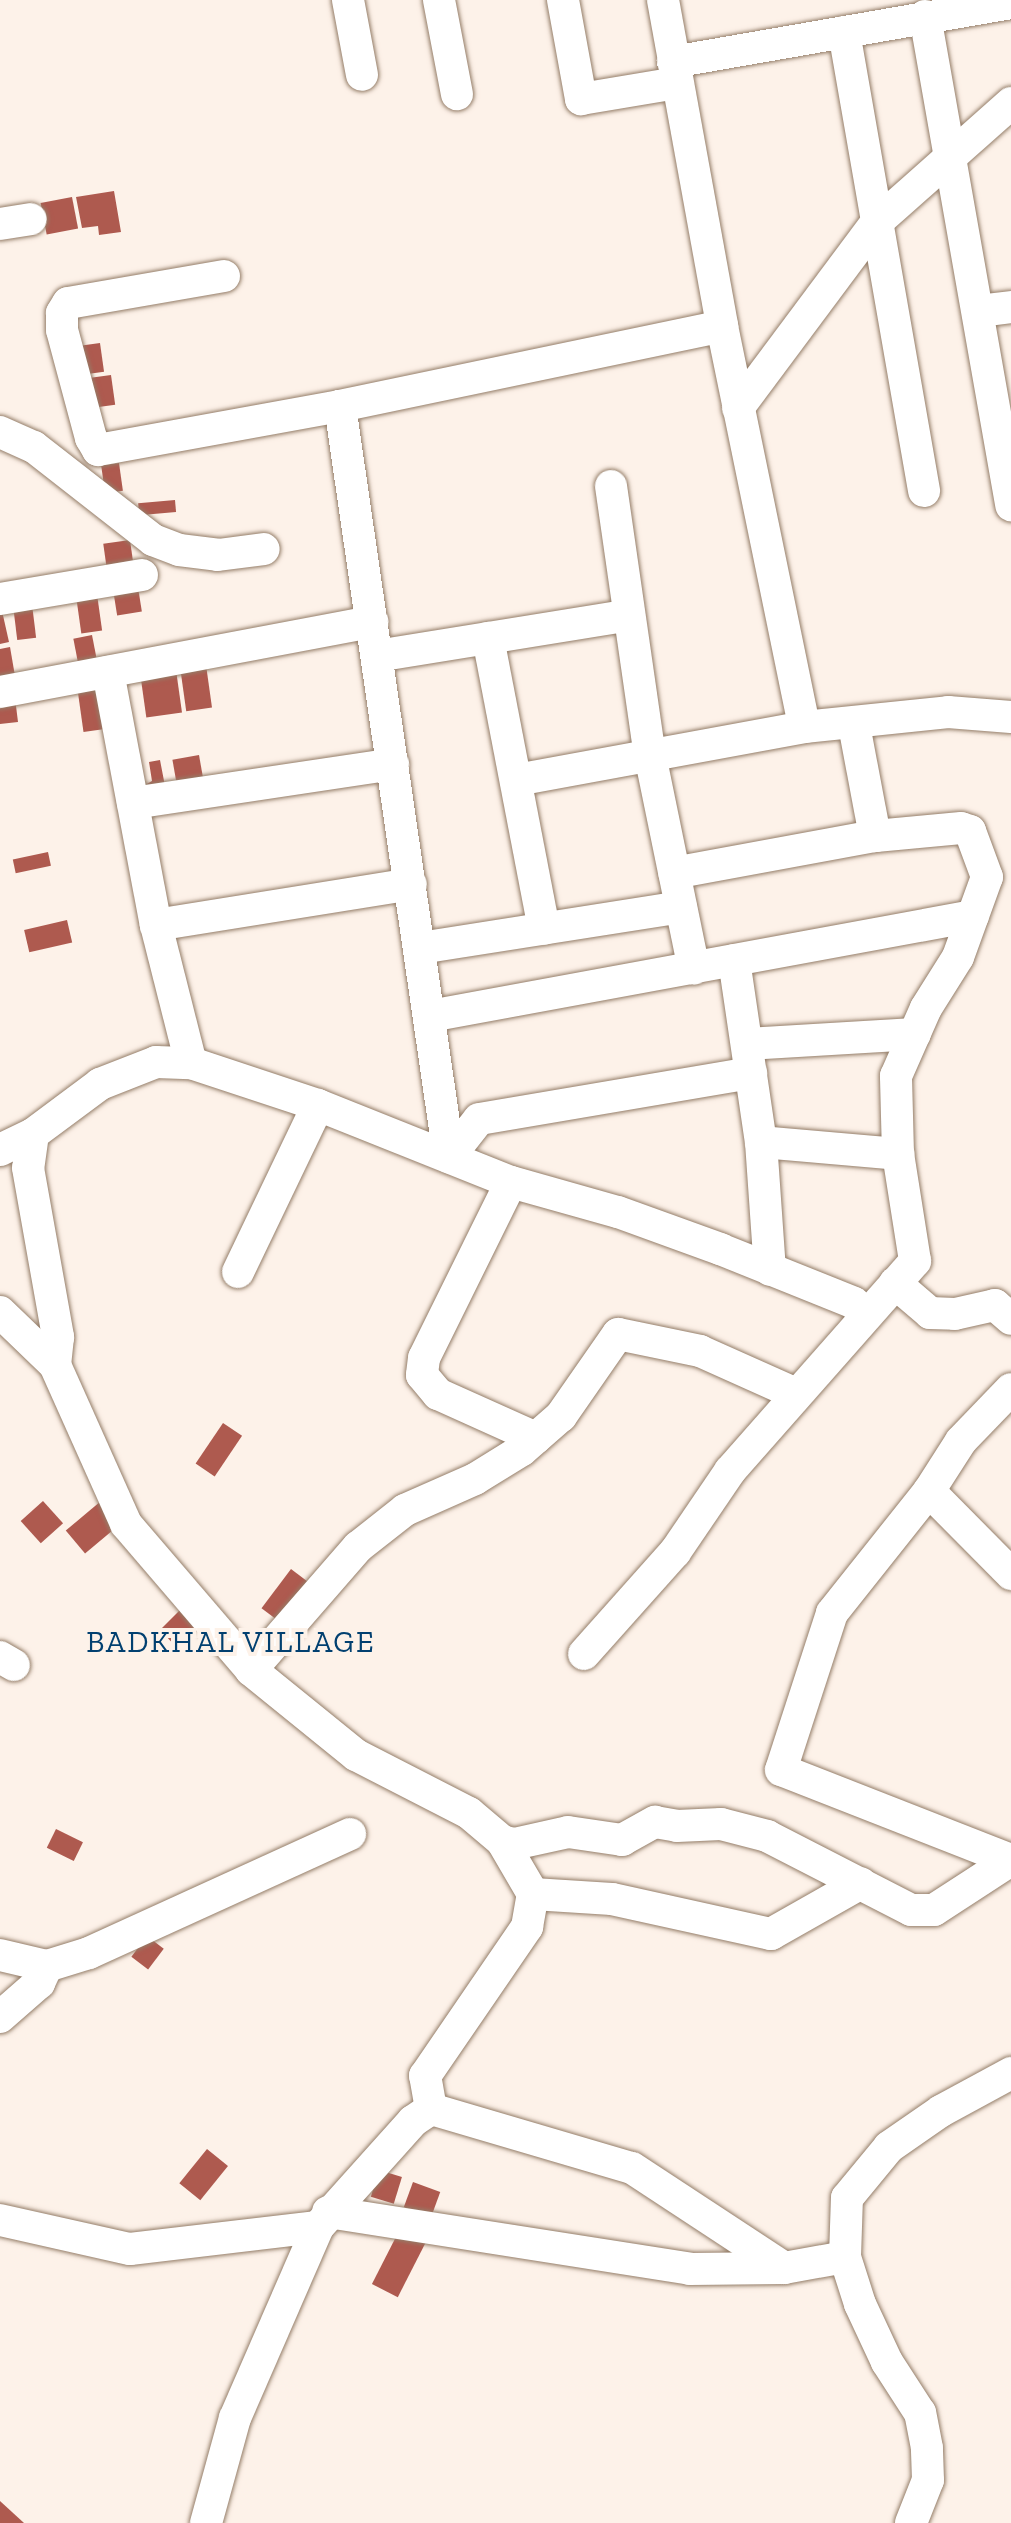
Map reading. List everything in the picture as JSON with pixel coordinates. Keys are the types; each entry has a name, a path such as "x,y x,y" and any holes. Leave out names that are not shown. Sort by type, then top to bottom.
{"street":[{"path":"348,0 362,75"},
{"path":"439,0 457,94"},
{"path":"563,0 581,99 844,32 1011,3"},
{"path":"663,0 722,326 804,727"},
{"path":"925,16 1011,505"},
{"path":"844,32 924,491"},
{"path":"738,408 876,223 1011,103"},
{"path":"0,224 31,219"},
{"path":"224,276 68,303 62,313 62,330 91,438 98,450 340,406 722,326"},
{"path":"979,311 1011,307"},
{"path":"340,406 449,1157"},
{"path":"2,434 34,447 153,540 179,550 218,555 264,549"},
{"path":"611,486 650,755 694,969"},
{"path":"0,599 142,575"},
{"path":"377,656 629,615"},
{"path":"0,692 372,622"},
{"path":"488,638 544,929"},
{"path":"108,672 156,925 191,1063"},
{"path":"516,780 804,727 854,725 948,712 1011,717"},
{"path":"854,725 875,836"},
{"path":"133,803 393,764"},
{"path":"584,1654 675,1552 730,1471 865,1314 915,1261 898,1154 896,1076 915,1034 958,957 987,877 970,831 875,836 674,873"},
{"path":"156,925 411,884"},
{"path":"420,948 681,907"},
{"path":"430,1016 973,916"},
{"path":"734,960 761,1142 770,1270"},
{"path":"449,1157 479,1119 749,1058 915,1034"},
{"path":"0,1150 33,1134 100,1084 156,1062 191,1063 318,1105 511,1182 618,1212 854,1303 865,1314"},
{"path":"238,1272 318,1105"},
{"path":"33,1134 28,1168 58,1337 55,1365"},
{"path":"761,1142 898,1154"},
{"path":"511,1182 424,1358 422,1375 438,1394 536,1438"},
{"path":"895,1283 930,1313 955,1314 995,1305 1011,1319"},
{"path":"0,1312 55,1365 126,1524 251,1670 356,1755 469,1813 502,1841 533,1894 527,1927 425,2076 431,2109"},
{"path":"251,1670 358,1547 405,1510 475,1479 536,1438 561,1416 612,1339 625,1333 712,1355 796,1394"},
{"path":"1011,1389 961,1441 929,1491 832,1613 781,1770 1011,1860"},
{"path":"929,1491 1011,1574"},
{"path":"502,1841 514,1844 568,1832 622,1840 655,1822 677,1826 721,1824 767,1836 911,1910 934,1910 1011,1860"},
{"path":"0,1955 47,1966 89,1953 350,1834"},
{"path":"533,1894 612,1899 771,1934 861,1883"},
{"path":"0,2017 39,1983 47,1966"},
{"path":"911,2523 928,2480 920,2413 887,2362 845,2257 847,2198 889,2147 941,2111 1011,2073"},
{"path":"206,2523 235,2418 323,2219 413,2121 431,2109"},
{"path":"431,2109 632,2168 784,2268"},
{"path":"0,2220 130,2249 323,2219 690,2269 784,2268 845,2257"}],"building":[{"path":"114,191 121,232 99,235 98,226 82,228 76,197"},
{"path":"72,197 78,228 47,235 41,203"},
{"path":"100,343 104,372 82,375 78,346"},
{"path":"111,375 115,405 89,408 85,379"},
{"path":"119,463 123,491 105,493 101,466"},
{"path":"175,500 176,512 139,515 138,503"},
{"path":"130,540 134,569 107,572 103,544"},
{"path":"137,581 142,612 117,616 112,585"},
{"path":"96,587 102,631 81,633 75,590"},
{"path":"31,596 36,638 17,640 12,598"},
{"path":"0,602 9,642 0,644"},
{"path":"92,635 97,661 78,664 73,639"},
{"path":"10,647 15,676 0,678 0,649"},
{"path":"206,665 212,708 186,711 180,669"},
{"path":"176,670 182,713 146,718 140,675"},
{"path":"102,684 108,729 84,732 77,687"},
{"path":"15,698 18,722 0,724 0,700"},
{"path":"199,755 204,784 177,788 172,760"},
{"path":"160,760 165,786 135,791 152,781 149,762"},
{"path":"48,852 51,866 16,873 13,859"},
{"path":"67,920 72,942 29,952 24,930"},
{"path":"223,1423 242,1436 215,1476 196,1464"},
{"path":"43,1501 63,1523 41,1543 21,1521"},
{"path":"101,1501 120,1524 85,1554 66,1531"},
{"path":"291,1569 316,1588 286,1627 262,1608"},
{"path":"181,1609 200,1628 179,1649 160,1630"},
{"path":"56,1829 83,1842 74,1861 47,1848"},
{"path":"147,1936 164,1949 148,1969 131,1957"},
{"path":"207,2149 228,2166 200,2200 179,2183"},
{"path":"379,2170 402,2177 394,2204 371,2197"},
{"path":"413,2182 440,2192 431,2217 404,2207"},
{"path":"401,2227 427,2240 398,2297 372,2284"},
{"path":"0,2501 24,2523 0,2523"}],"district":[{"name":"BADKHAL VILLAGE","path":"231,1642"}]}
